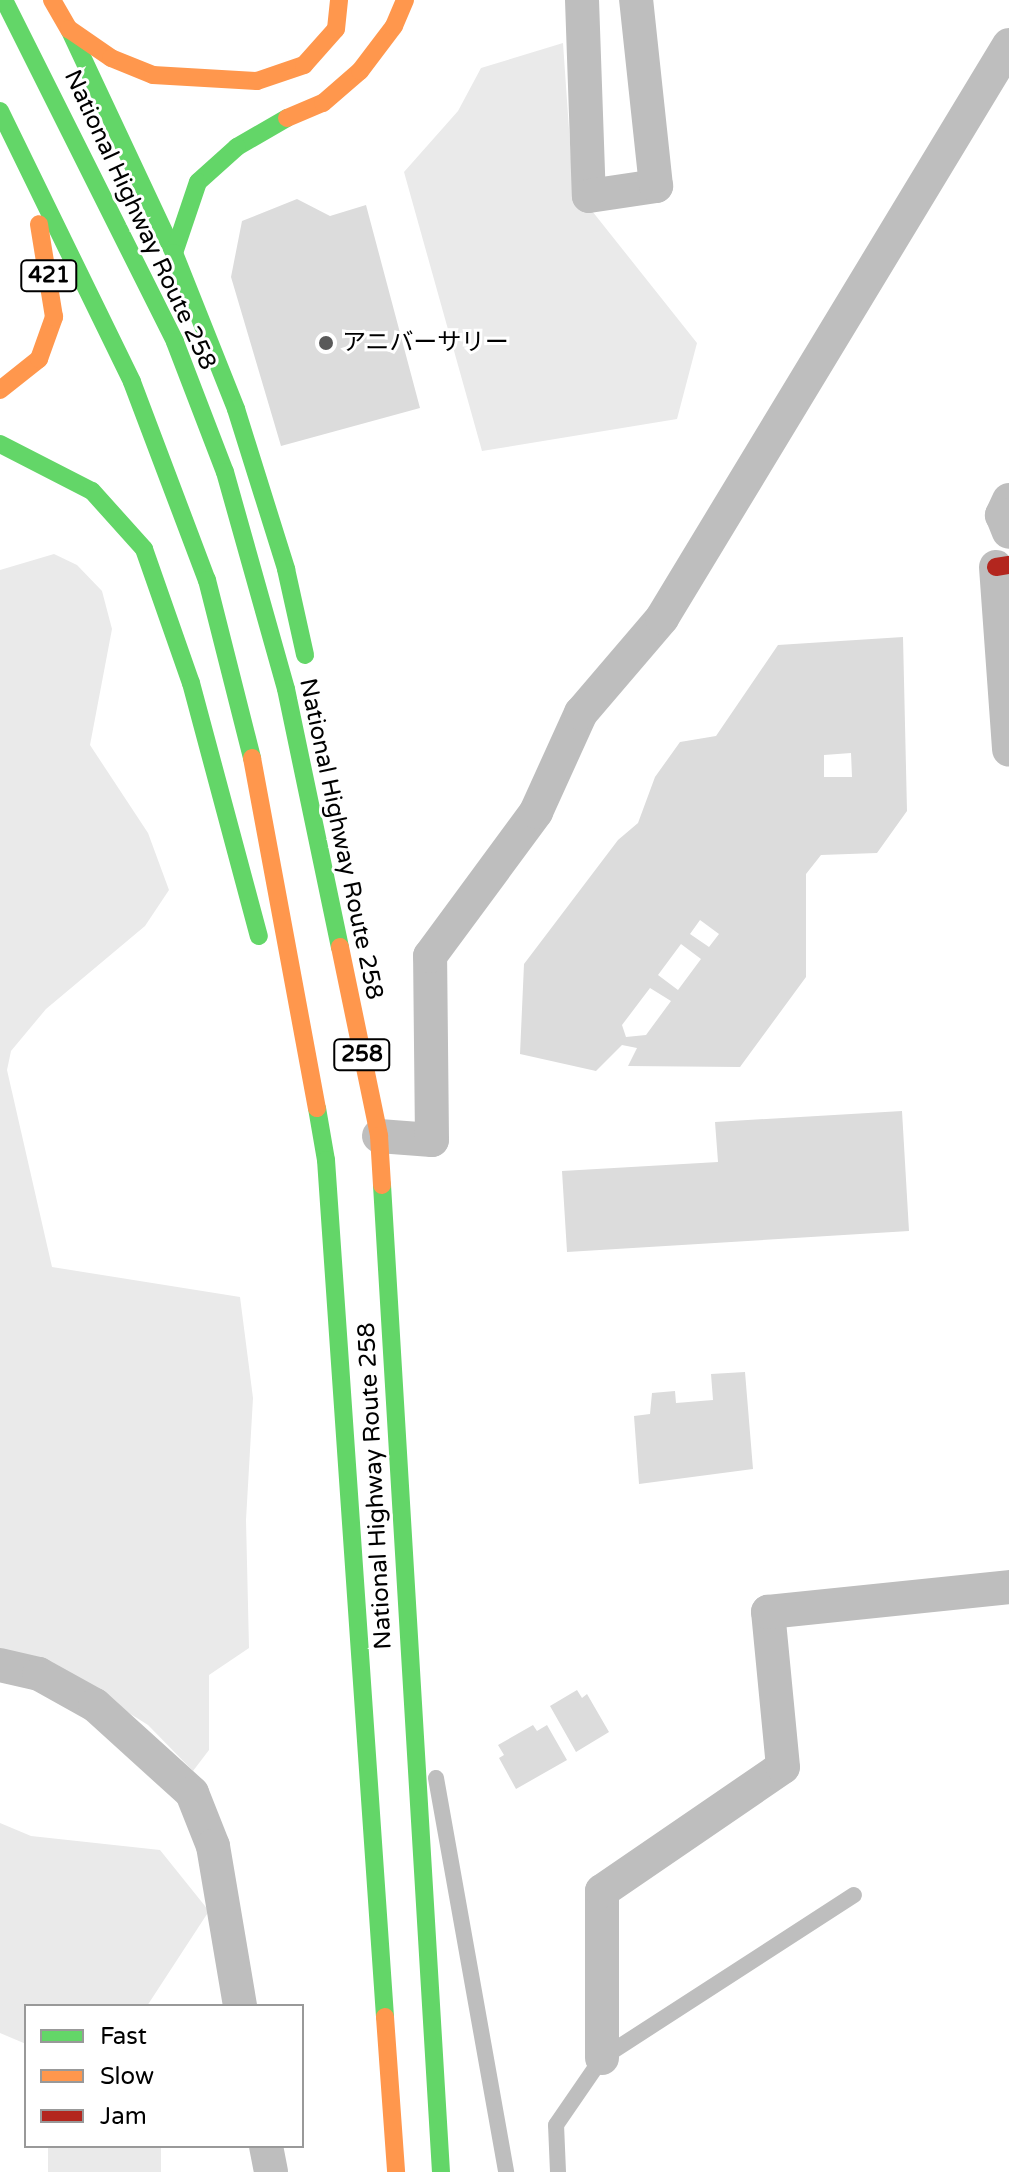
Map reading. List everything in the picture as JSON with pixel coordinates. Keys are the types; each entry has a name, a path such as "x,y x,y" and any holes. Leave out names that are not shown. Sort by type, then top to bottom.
{"highway":[{"name":"National Highway Route 258","path":"4,0 169,329 225,472 286,689 379,1136 441,2172"},
{"path":"52,0 69,29 174,253 236,409 286,569 310,674"},
{"path":"69,29 111,58 153,75 257,81 304,65 336,29 339,0"},
{"path":"174,253 198,182 237,147 273,124 323,103 360,71 394,26 405,0"},
{"name":"National Highway Route 258","path":"0,111 19,144 132,382 207,580 256,774 326,1160 348,1432 358,1664 396,2172"},
{"name":"421","path":"0,390 39,359 54,317 47,256 19,144"},
{"path":"0,444 92,491 144,549 191,683 264,963"},
{"path":"363,961 379,1136"},
{"path":"310,1235 358,1664"}],"street":[{"path":"582,0 589,196 656,186 636,0"},
{"path":"379,1136 432,1140 430,956 536,812 581,713 671,604 1009,45"},
{"path":"1009,500 1002,515 1009,532"},
{"path":"1002,566 1009,750"},
{"path":"602,2058 602,1891 783,1767 768,1612 1009,1587"},
{"path":"0,1665 39,1674 95,1705 192,1793 213,1846 240,2004"},
{"path":"266,2148 271,2172"}],"lane":[{"path":"411,1675 445,1815 506,2172"},
{"path":"558,2172 556,2125 602,2058 854,1895"}],"shaded area":[{"path":"563,43 573,187 697,343 677,419 482,451 404,172 458,111 481,68"},
{"path":"54,554 77,565 102,591 112,629 90,745 148,833 169,890 145,926 46,1009 11,1051 7,1070 52,1267 240,1297 253,1398 246,1520 249,1648 209,1675 209,1750 193,1771 148,1725 67,1674 0,1652 0,570"},
{"path":"0,1823 31,1836 160,1850 209,1911 148,2004 24,2004 24,2043 0,2033"},
{"path":"48,2148 161,2148 161,2172 48,2172"}],"building":[{"name":"アニバーサリー","path":"297,199 330,216 366,205 420,408 281,446 231,277 242,221"},
{"path":"903,637 907,811 877,853 821,855 806,874 806,977 740,1067 628,1066 637,1048 622,1045 596,1071 520,1054 524,964 618,840 638,823 655,777 680,742 716,736 778,645","holes":["851,753 852,777 824,777 824,755","700,920 719,934 709,947 690,934","681,944 701,959 678,990 658,975","650,988 671,1001 646,1035 626,1037 622,1025"]},
{"path":"902,1111 909,1231 567,1252 562,1171 718,1162 715,1122"},
{"path":"745,1372 753,1469 639,1484 634,1416 650,1414 652,1393 675,1391 676,1403 713,1400 711,1374"},
{"path":"577,1690 582,1698 587,1694 609,1732 576,1752 550,1706"},
{"path":"533,1725 537,1731 547,1725 567,1760 516,1789 499,1758 504,1755 498,1745"}],"traffic: fast":[{"path":"4,0 175,342 225,472 286,689 340,947"},
{"path":"70,31 174,253"},
{"path":"0,111 132,382 207,580 252,758"},
{"path":"287,118 237,147 198,182 174,253 236,409 286,569 305,655"},
{"path":"0,444 92,491 144,549 191,683 259,936"},
{"path":"317,1108 326,1160 385,2017"},
{"path":"382,1185 441,2172"}],"traffic: slow":[{"path":"52,0 69,29 111,58 153,75 257,81 304,65 336,29 339,0"},
{"path":"287,118 323,103 360,71 394,26 405,0"},
{"path":"0,390 39,359 54,317 39,224"},
{"path":"252,758 317,1108"},
{"path":"340,947 379,1136 382,1185"},
{"path":"385,2017 396,2172"}],"traffic: jam":[{"path":"996,567 1009,565"}],"place":[{"name":"アニバーサリー","path":"326,343"}]}
